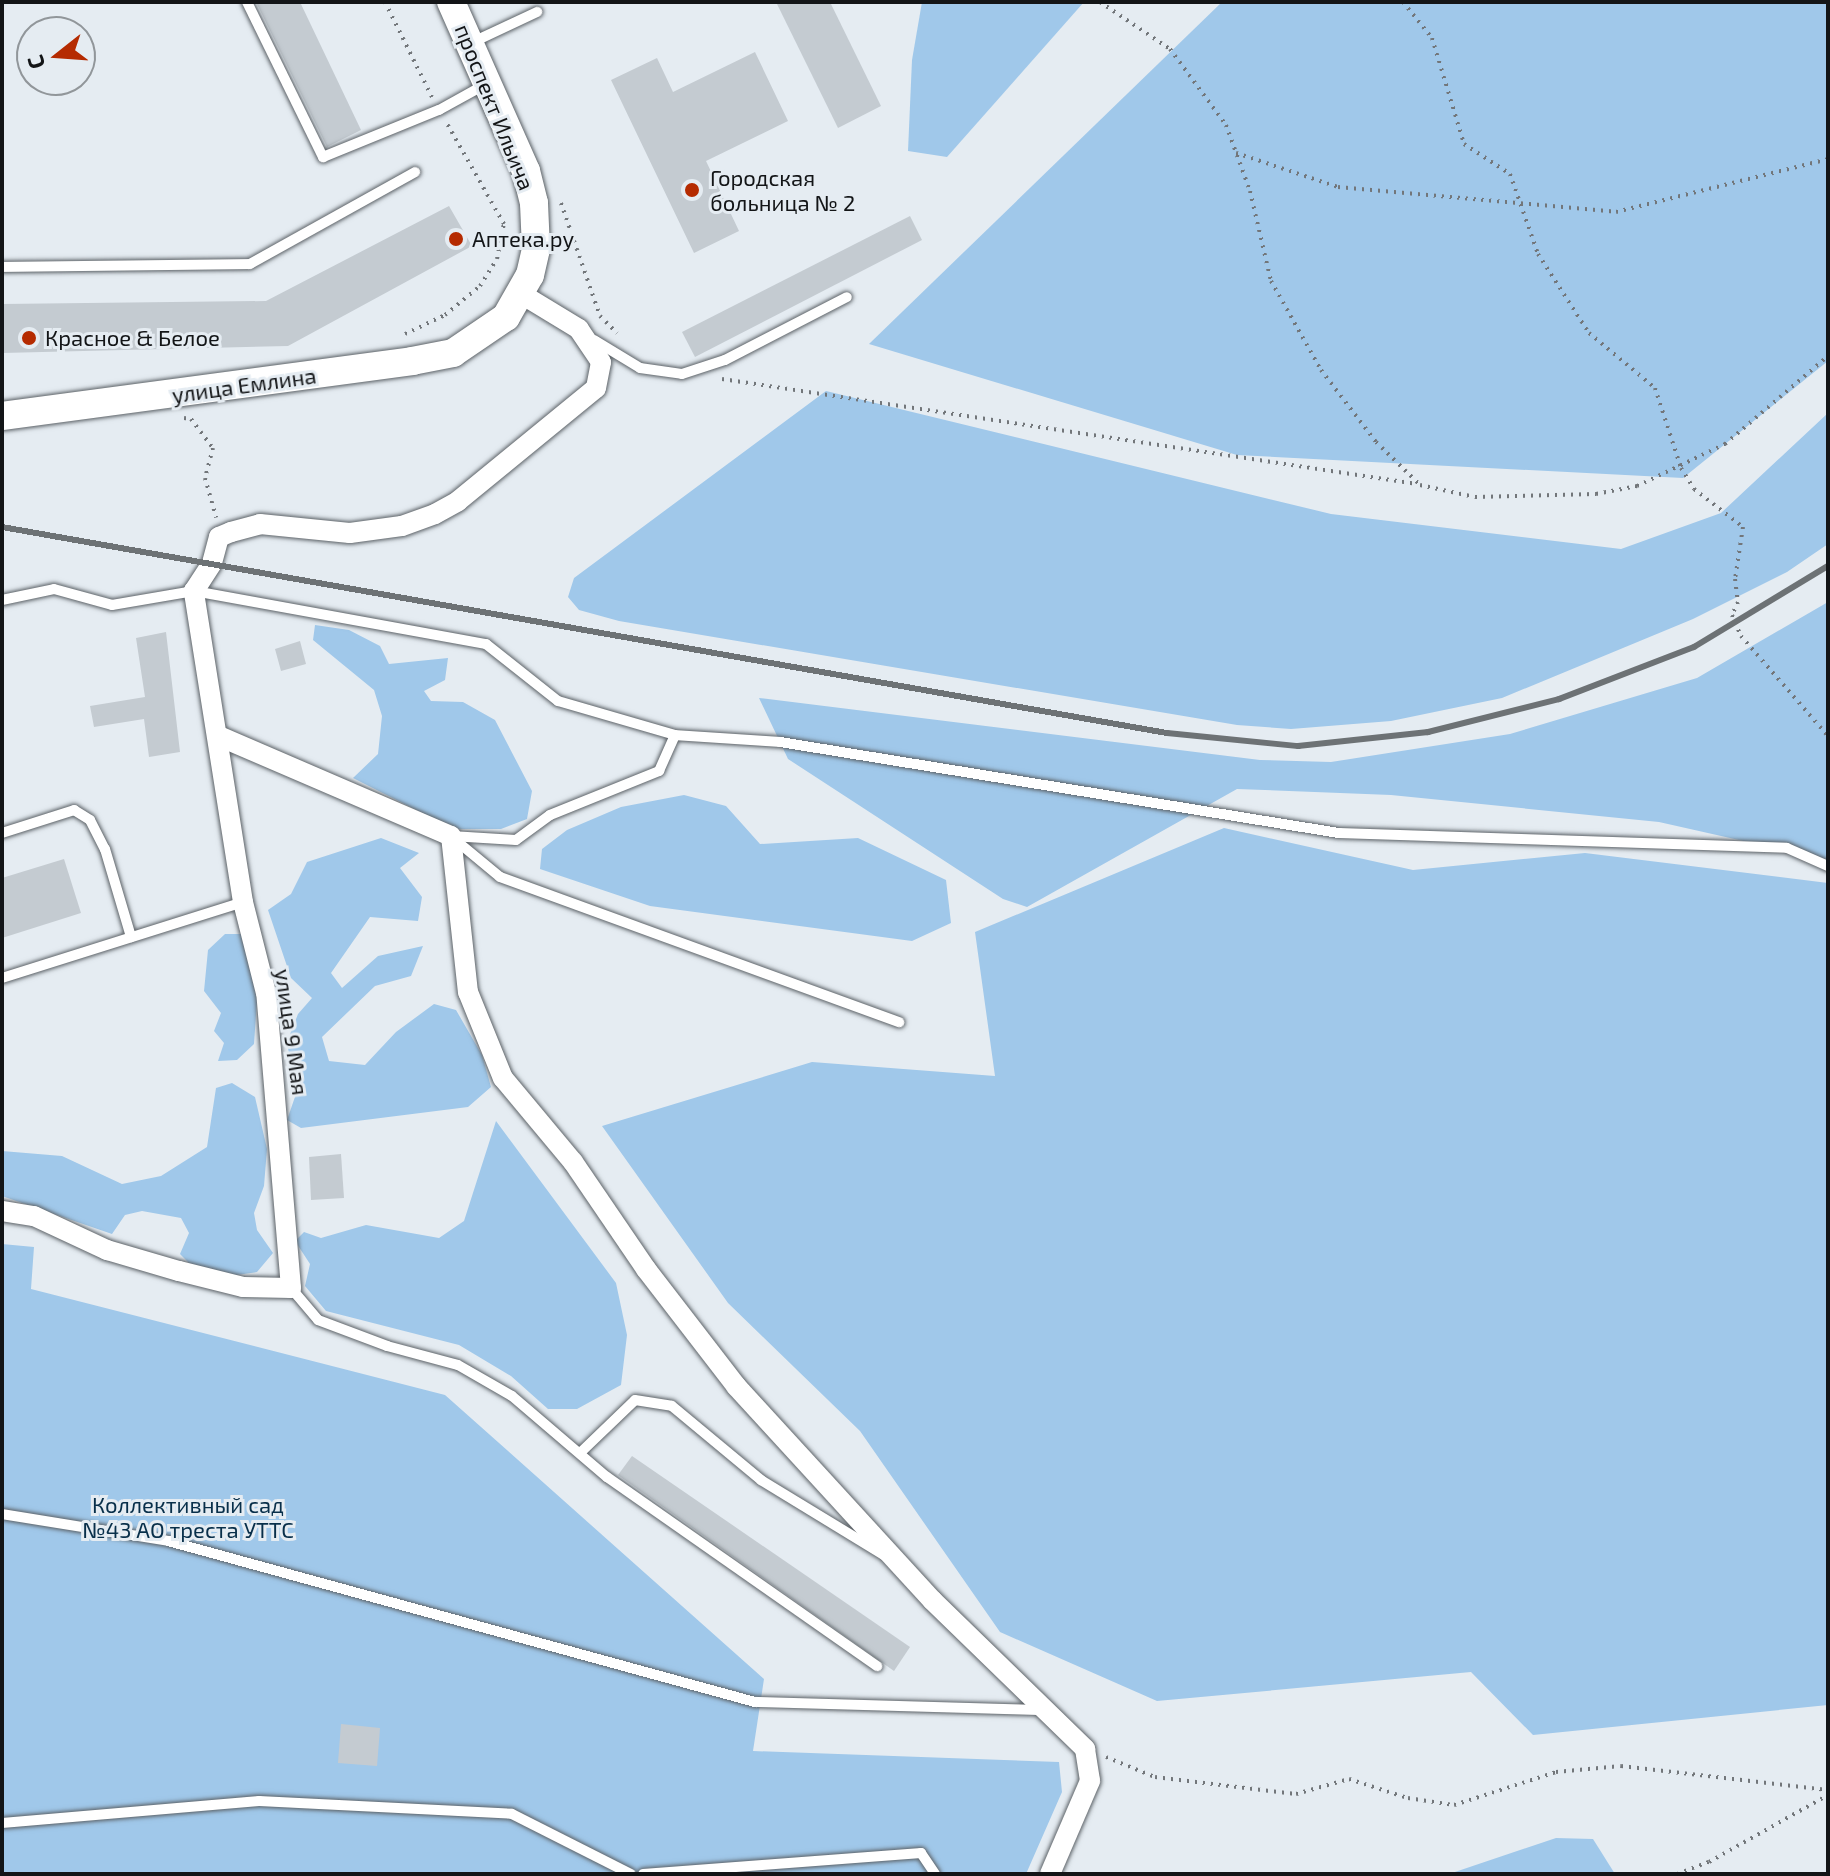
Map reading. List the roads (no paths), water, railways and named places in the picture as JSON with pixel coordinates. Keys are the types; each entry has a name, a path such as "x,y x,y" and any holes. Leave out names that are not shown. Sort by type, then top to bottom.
{"street":[{"name":"проспект Ильича","path":"451,2 526,171 534,203 536,249 523,295 481,338"},
{"path":"194,591 212,563 219,537 260,524 350,533 402,526 458,501 596,388 601,362 579,329 523,295"},
{"name":"улица Емлина","path":"2,416 412,361 453,353 481,338"},
{"name":"улица 9 Мая","path":"194,591 221,737 243,902 266,993 291,1288"},
{"path":"221,737 451,836 468,992 503,1078 573,1162 736,1386 897,1562 1085,1749 1090,1781 1050,1874"},
{"path":"2,1211 34,1216 107,1250 179,1271 243,1287 291,1288"}],"lane":[{"path":"247,2 323,157 439,110 488,83"},
{"path":"471,43 537,12"},
{"path":"2,267 250,264 415,172"},
{"path":"579,329 640,368 682,374 725,360 847,297"},
{"path":"2,600 54,589 112,605 194,591 486,644 558,701 675,735 780,742 1339,833 1787,848 1828,866"},
{"path":"451,836 516,840 550,815 659,771 675,735"},
{"path":"2,833 74,810 90,820 105,849 131,937"},
{"path":"451,836 500,877 899,1022"},
{"path":"2,978 243,902"},
{"path":"291,1288 318,1320 471,1373 512,1396 607,1477 877,1666"},
{"path":"580,1453 635,1400 672,1406 761,1480 840,1533 897,1562"},
{"path":"2,1514 168,1541 755,1702 1045,1710"},
{"path":"2,1823 259,1801 512,1814 631,1874"},
{"path":"643,1874 921,1853 935,1874"}],"railway":[{"path":"2,527 1167,733 1298,746 1428,732 1559,699 1694,647 1828,566"}],"place":[{"name":"Городская больница № 2","path":"692,190"},
{"name":"Аптека.ру","path":"456,239"},
{"name":"Красное & Белое","path":"29,338"}],"park label":[{"name":"Коллективный сад №43 АО треста УТТС","path":"188,1516"}]}
